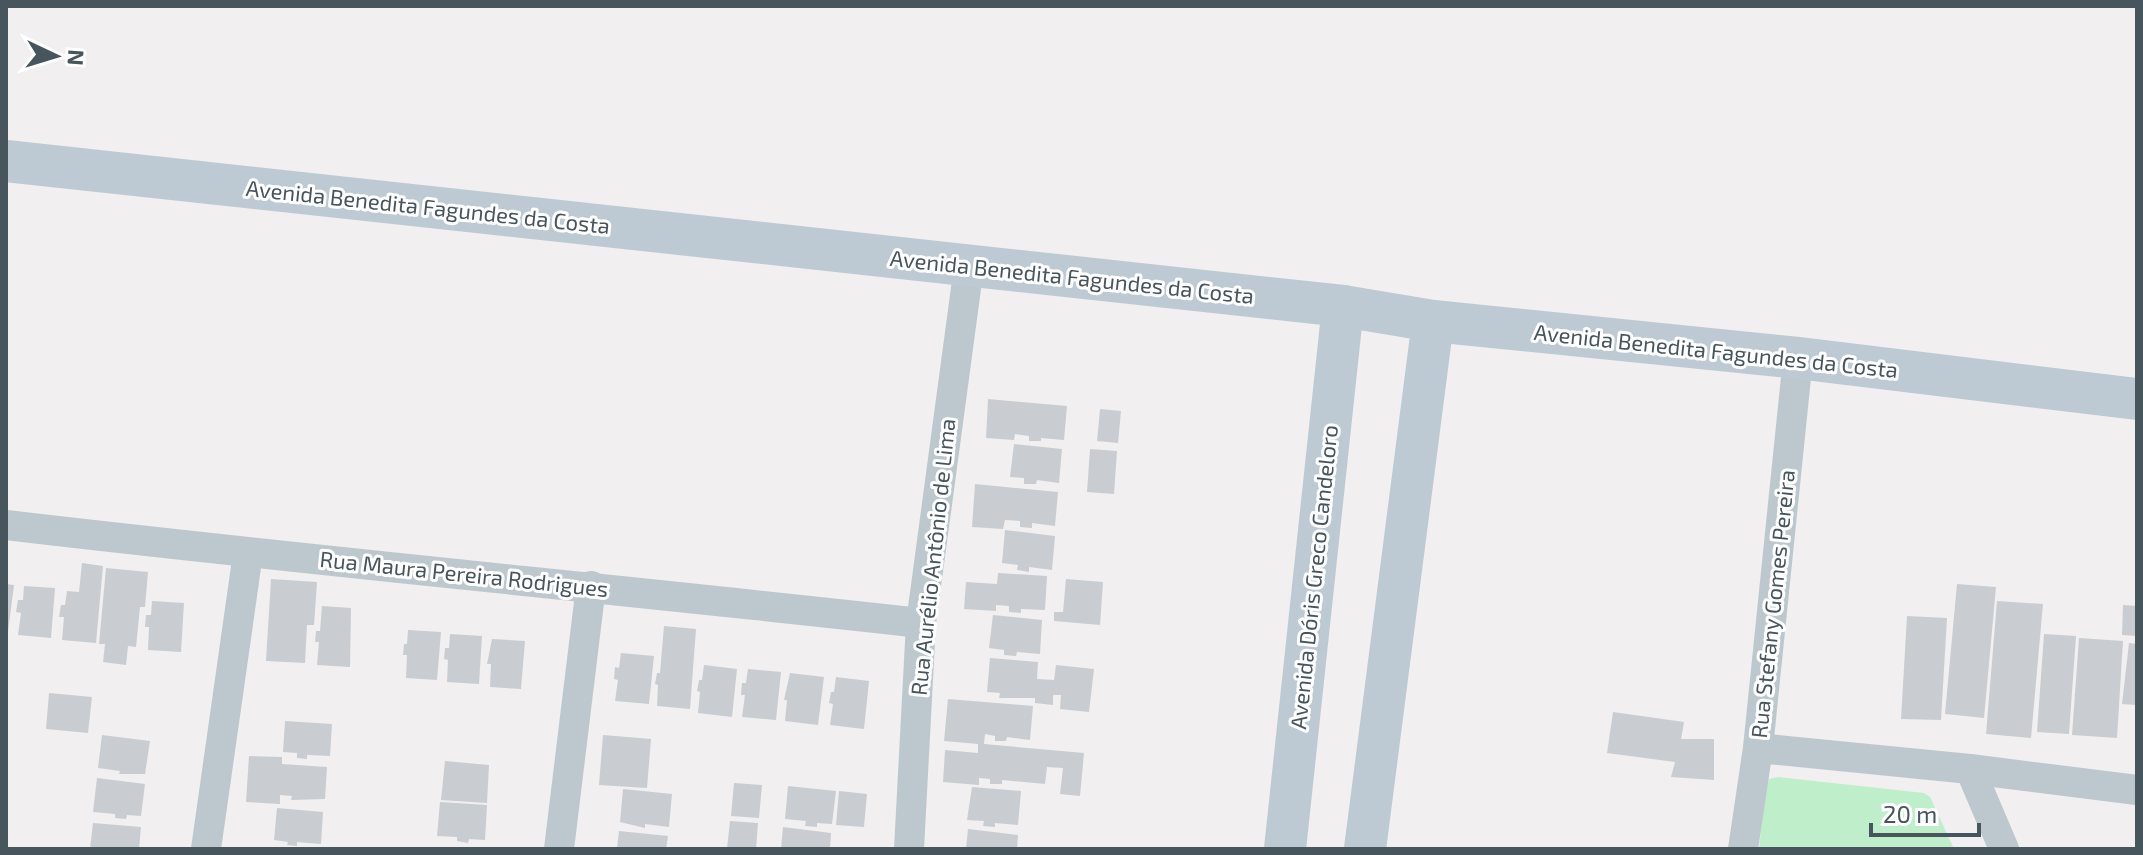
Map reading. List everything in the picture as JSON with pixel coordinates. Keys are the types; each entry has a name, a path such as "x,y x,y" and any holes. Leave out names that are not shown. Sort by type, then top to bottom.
{"street":[{"name":"Avenida Benedita Fagundes da Costa","path":"6,161 1343,306 1433,321 1798,358 2137,399"},
{"name":"Rua Aurélio Antônio de Lima","path":"909,849 921,623 969,266"},
{"name":"Avenida Dóris Greco Candeloro","path":"1285,849 1343,306"},
{"path":"1365,849 1433,321"},
{"name":"Rua Stefany Gomes Pereira","path":"1743,849 1758,748 1798,358"},
{"name":"Rua Maura Pereira Rodrigues","path":"6,525 921,623"},
{"path":"206,849 248,553"},
{"path":"559,849 591,586"},
{"path":"1758,748 1970,769 2137,790"},
{"path":"1970,769 2004,849"}],"green space":[{"path":"1778,777 1924,793 1930,797 1954,849 1759,849 1766,786 1769,779"}],"building":[{"path":"988,399 1067,406 1064,440 1041,438 1041,441 1029,441 1029,436 1015,434 1014,440 986,438"},
{"path":"1100,409 1121,411 1118,443 1097,441"},
{"path":"1014,444 1062,449 1059,483 1037,480 1036,484 1024,484 1024,478 1010,477"},
{"path":"1090,449 1117,451 1114,494 1087,492"},
{"path":"975,484 1058,492 1055,526 1032,523 1032,528 1020,527 1020,521 1005,520 1003,529 972,527"},
{"path":"1005,530 1055,536 1052,570 1029,567 1029,572 1017,570 1018,565 1002,563"},
{"path":"82,563 103,566 96,643 62,640 64,617 59,617 61,605 65,605 67,591 79,592"},
{"path":"106,568 148,572 145,607 140,607 136,647 128,646 126,665 103,662 105,644 99,644"},
{"path":"998,573 1047,576 1045,610 1009,612 1009,606 996,605 996,611 964,609 966,582 997,584"},
{"path":"271,579 317,582 314,625 307,625 305,663 266,661"},
{"path":"1066,579 1103,582 1100,625 1054,621 1054,612 1063,612"},
{"path":"6,584 14,585 8,632 6,632"},
{"path":"1957,584 1996,587 1984,718 1945,714"},
{"path":"24,586 55,588 51,638 18,635 21,613 16,612 18,600 23,600"},
{"path":"152,601 184,603 181,652 148,650 149,627 145,627 146,615 151,615"},
{"path":"1997,601 2043,604 2031,738 1986,734"},
{"path":"2123,605 2137,606 2137,636 2122,635"},
{"path":"322,606 351,608 350,667 317,665 319,642 315,642 316,631 320,631"},
{"path":"993,615 1042,620 1040,654 1017,652 1016,656 1004,655 1004,650 989,648"},
{"path":"1907,616 1947,618 1941,720 1901,719"},
{"path":"664,626 696,629 690,709 657,706 658,685 655,684 657,673 660,673"},
{"path":"408,630 441,632 437,680 406,678 407,655 403,655"},
{"path":"450,634 482,636 479,684 447,682 448,660 444,659"},
{"path":"2044,634 2076,636 2069,734 2037,732"},
{"path":"2079,638 2123,641 2117,738 2072,735"},
{"path":"492,639 525,641 521,689 490,687 491,664 487,664"},
{"path":"2129,643 2137,644 2137,705 2122,704"},
{"path":"621,653 654,656 649,704 615,701 618,680 614,679 615,667 619,668"},
{"path":"990,658 1038,662 1037,679 1054,680 1056,665 1094,669 1089,712 1060,709 1061,695 1053,695 1053,705 1035,703 1035,698 999,698 1000,693 987,692"},
{"path":"704,665 737,669 732,717 698,713 700,692 697,691"},
{"path":"748,669 781,672 776,720 742,717 745,695 741,695 742,683 746,683"},
{"path":"790,673 824,677 818,725 785,721 787,700 784,700"},
{"path":"836,677 869,681 864,729 830,725 833,704 829,703"},
{"path":"49,693 92,697 88,733 46,729"},
{"path":"948,699 1033,706 1030,740 1007,737 1006,741 995,741 995,736 985,734 984,744 1084,753 1080,796 1060,794 1063,768 1047,767 1045,784 1002,780 1002,784 990,784 990,779 979,778 979,785 943,782 945,750 978,753 978,744 944,741"},
{"path":"1613,712 1684,722 1681,739 1714,739 1714,780 1671,777 1675,762 1607,753"},
{"path":"285,721 332,724 330,756 307,755 307,759 297,758 297,753 283,752"},
{"path":"102,735 150,741 145,774 119,774 120,771 98,768"},
{"path":"603,735 651,739 647,788 599,785"},
{"path":"249,756 282,757 282,764 327,767 325,799 291,800 292,796 280,795 280,804 246,802"},
{"path":"445,761 489,765 487,803 441,800"},
{"path":"97,778 145,784 141,816 127,815 126,819 115,818 115,814 93,812"},
{"path":"734,783 762,785 759,818 731,816"},
{"path":"788,786 836,791 832,824 805,826 806,821 785,819"},
{"path":"972,787 1021,791 1018,825 995,823 995,827 983,826 984,821 967,820"},
{"path":"623,789 672,794 669,827 645,824 645,828 620,822"},
{"path":"839,791 867,794 864,827 836,825"},
{"path":"440,802 487,805 485,840 469,839 468,843 457,841 457,837 437,836"},
{"path":"277,808 323,812 321,844 297,842 297,846 274,840"},
{"path":"730,821 758,823 756,849 727,849"},
{"path":"93,823 141,827 139,849 90,849"},
{"path":"783,827 831,833 830,849 781,849"},
{"path":"968,829 1018,835 1017,849 966,849"},
{"path":"619,831 668,836 666,849 617,849"}]}
